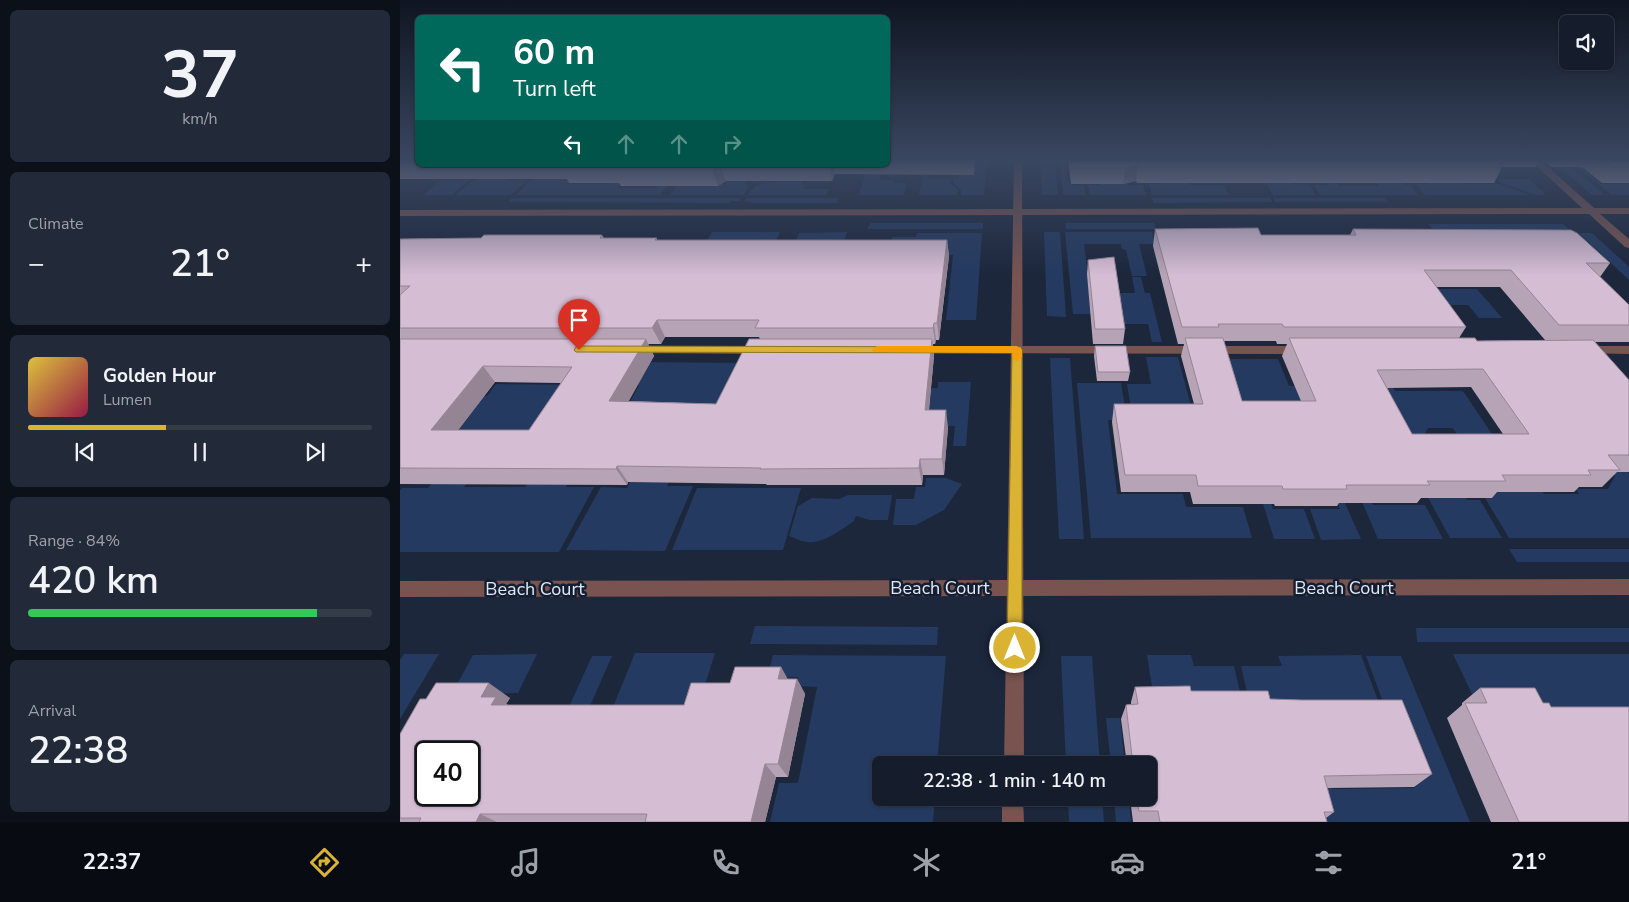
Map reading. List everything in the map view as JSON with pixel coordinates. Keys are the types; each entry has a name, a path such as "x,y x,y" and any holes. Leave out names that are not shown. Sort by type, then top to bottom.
{"street":[{"path":"1014,756 1018,198"},
{"path":"1576,198 1629,245"},
{"path":"400,212 1629,211"},
{"path":"619,350 779,350"},
{"path":"898,350 1311,350"},
{"path":"1569,350 1629,350"},
{"name":"Beach Court","path":"400,589 1629,588"},
{"path":"1013,806 1013,822"}],"shaded area":[{"path":"512,198 741,198 740,201 731,201 730,203 508,202"},
{"path":"746,198 838,198 837,203 752,203 744,201"},
{"path":"1152,198 1270,198 1272,202 1154,203"},
{"path":"1273,198 1385,198 1388,202 1275,202"},
{"path":"871,223 983,223 983,229 867,229"},
{"path":"1065,223 1154,223 1156,229 1066,229"},
{"path":"1428,224 1563,224 1569,229 1432,229"},
{"path":"712,232 780,232 769,258 675,297"},
{"path":"847,232 840,252 791,252 799,233"},
{"path":"1044,232 1060,232 1066,317 1047,316"},
{"path":"1065,232 1152,232 1155,244 1139,244 1147,276 1132,276 1126,250 1122,249 1121,244 1084,244 1090,292 1107,314 1073,314"},
{"path":"917,233 982,233 976,320 946,320 953,255 914,254 883,250 893,237 916,237"},
{"path":"1579,233 1592,233 1629,267 1629,280"},
{"path":"1132,277 1141,277 1145,293 1150,293 1162,342 1152,342 1148,324 1123,324 1107,293 1135,293"},
{"path":"1435,289 1477,289 1502,318 1479,318 1468,305 1436,305"},
{"path":"1146,357 1178,357 1191,406 1133,420 1127,384 1151,384"},
{"path":"1050,358 1070,358 1084,539 1059,539"},
{"path":"1222,359 1278,359 1289,386 1297,386 1309,415 1241,415"},
{"path":"638,362 744,363 726,424 629,404 639,385 625,385"},
{"path":"938,382 971,382 966,446 953,446 955,426 877,426 885,388 938,388"},
{"path":"1077,383 1121,383 1127,420 1108,420 1117,494 1183,494 1186,507 1243,507 1252,538 1091,538"},
{"path":"496,384 579,385 588,446 405,443 469,395 487,396"},
{"path":"1357,385 1393,387 1395,391 1463,391 1502,449 1466,449 1453,428 1428,428 1419,443"},
{"path":"1584,418 1629,474 1629,538 1509,538 1485,498 1493,498 1489,491 1542,491 1544,494 1579,494 1576,489 1608,489 1615,476 1582,434"},
{"path":"1241,433 1249,433 1273,509 1304,509 1315,539 1274,539"},
{"path":"588,449 566,487 594,487 559,552 400,552 400,490 402,488 428,488 436,478 489,451 464,487 525,487 531,478"},
{"path":"684,449 667,486 693,486 665,551 566,550 601,487 627,488 632,478"},
{"path":"926,478 946,478 962,484 944,510 916,525 893,525 896,499 914,499 916,487 925,487"},
{"path":"1419,481 1462,493 1467,500 1480,500 1502,538 1450,538"},
{"path":"1330,483 1336,483 1361,539 1321,540 1310,509 1340,509"},
{"path":"697,488 801,488 783,550 672,550"},
{"path":"848,495 892,495 888,520 870,520 856,516 854,521 838,532 814,542 803,541 789,536 798,506 812,498 839,499"},
{"path":"1359,495 1369,495 1373,505 1425,505 1443,539 1378,539"},
{"path":"1509,549 1629,549 1629,562 1517,562"},
{"path":"755,626 938,627 937,645 750,644"},
{"path":"1416,628 1629,628 1629,642 1417,642"},
{"path":"635,653 715,653 662,822 609,717"},
{"path":"404,654 439,654 400,719 400,660"},
{"path":"537,654 518,693 459,694 442,712 473,655"},
{"path":"1453,654 1629,654 1629,719 1473,696"},
{"path":"773,655 946,656 938,756 872,756 872,806 934,806 933,822 770,822 779,783 798,783 817,687 796,686 798,677 767,677"},
{"path":"1147,655 1191,655 1194,666 1234,666 1241,696 1194,696 1152,687"},
{"path":"1361,655 1382,711 1249,701 1241,666 1282,666 1278,656"},
{"path":"592,656 612,656 586,715 517,822"},
{"path":"1061,656 1092,656 1099,756 1066,756"},
{"path":"1366,656 1401,656 1470,822 1323,822 1327,773 1332,789 1415,788"},
{"path":"1106,718 1120,718 1124,756 1110,756"},
{"path":"1068,806 1103,806 1104,822 1069,822"},
{"path":"1115,806 1130,806 1131,822 1116,822"}],"building":[{"path":"1258,228 1261,235 1356,235 1353,229 1571,230 1577,233 1610,263 1586,263 1629,305 1629,325 1559,325 1511,270 1424,270 1466,327 1284,327 1282,324 1218,324 1219,327 1182,327 1155,229"},
{"path":"484,235 602,235 600,238 657,238 655,240 947,240 937,323 934,323 933,328 755,328 759,320 657,320 652,328 400,328 400,295 410,286 400,286 400,239 481,238"},
{"path":"1114,257 1125,329 1095,329 1088,260"},
{"path":"1185,338 1223,338 1242,401 1316,401 1289,338 1475,338 1477,341 1593,340 1629,380 1629,455 1608,455 1620,470 1588,470 1591,475 1502,475 1506,481 1427,481 1430,485 1346,485 1347,489 1283,489 1282,486 1198,486 1196,475 1125,475 1114,404 1203,404","holes":["1483,369 1529,434 1412,434 1377,370"]},
{"path":"400,339 646,339 609,401 716,404 749,339 932,339 925,410 946,410 942,459 920,459 919,468 760,469 617,466 616,469 400,468","holes":["483,366 572,367 529,430 431,430"]},
{"path":"1095,346 1126,346 1130,372 1098,372"},
{"path":"735,667 781,667 778,679 797,679 778,764 765,764 751,822 645,822 647,814 480,814 476,822 419,822 421,818 400,818 400,734 420,699 426,699 436,683 489,683 481,697 496,697 491,705 684,705 691,683 730,683"},
{"path":"1190,686 1191,691 1268,691 1270,699 1402,700 1432,774 1324,776 1334,812 1324,812 1327,822 1160,822 1158,811 1139,811 1138,806 1157,806 1157,756 1132,756 1126,705 1138,704 1135,687"},
{"path":"1480,688 1535,688 1543,703 1549,703 1551,707 1629,707 1629,822 1519,822 1465,703 1487,703"}],"slow traffic":[{"path":"877,350 1017,350 1017,357"}],"route":[{"path":"579,350 1017,350 1015,648"}]}
